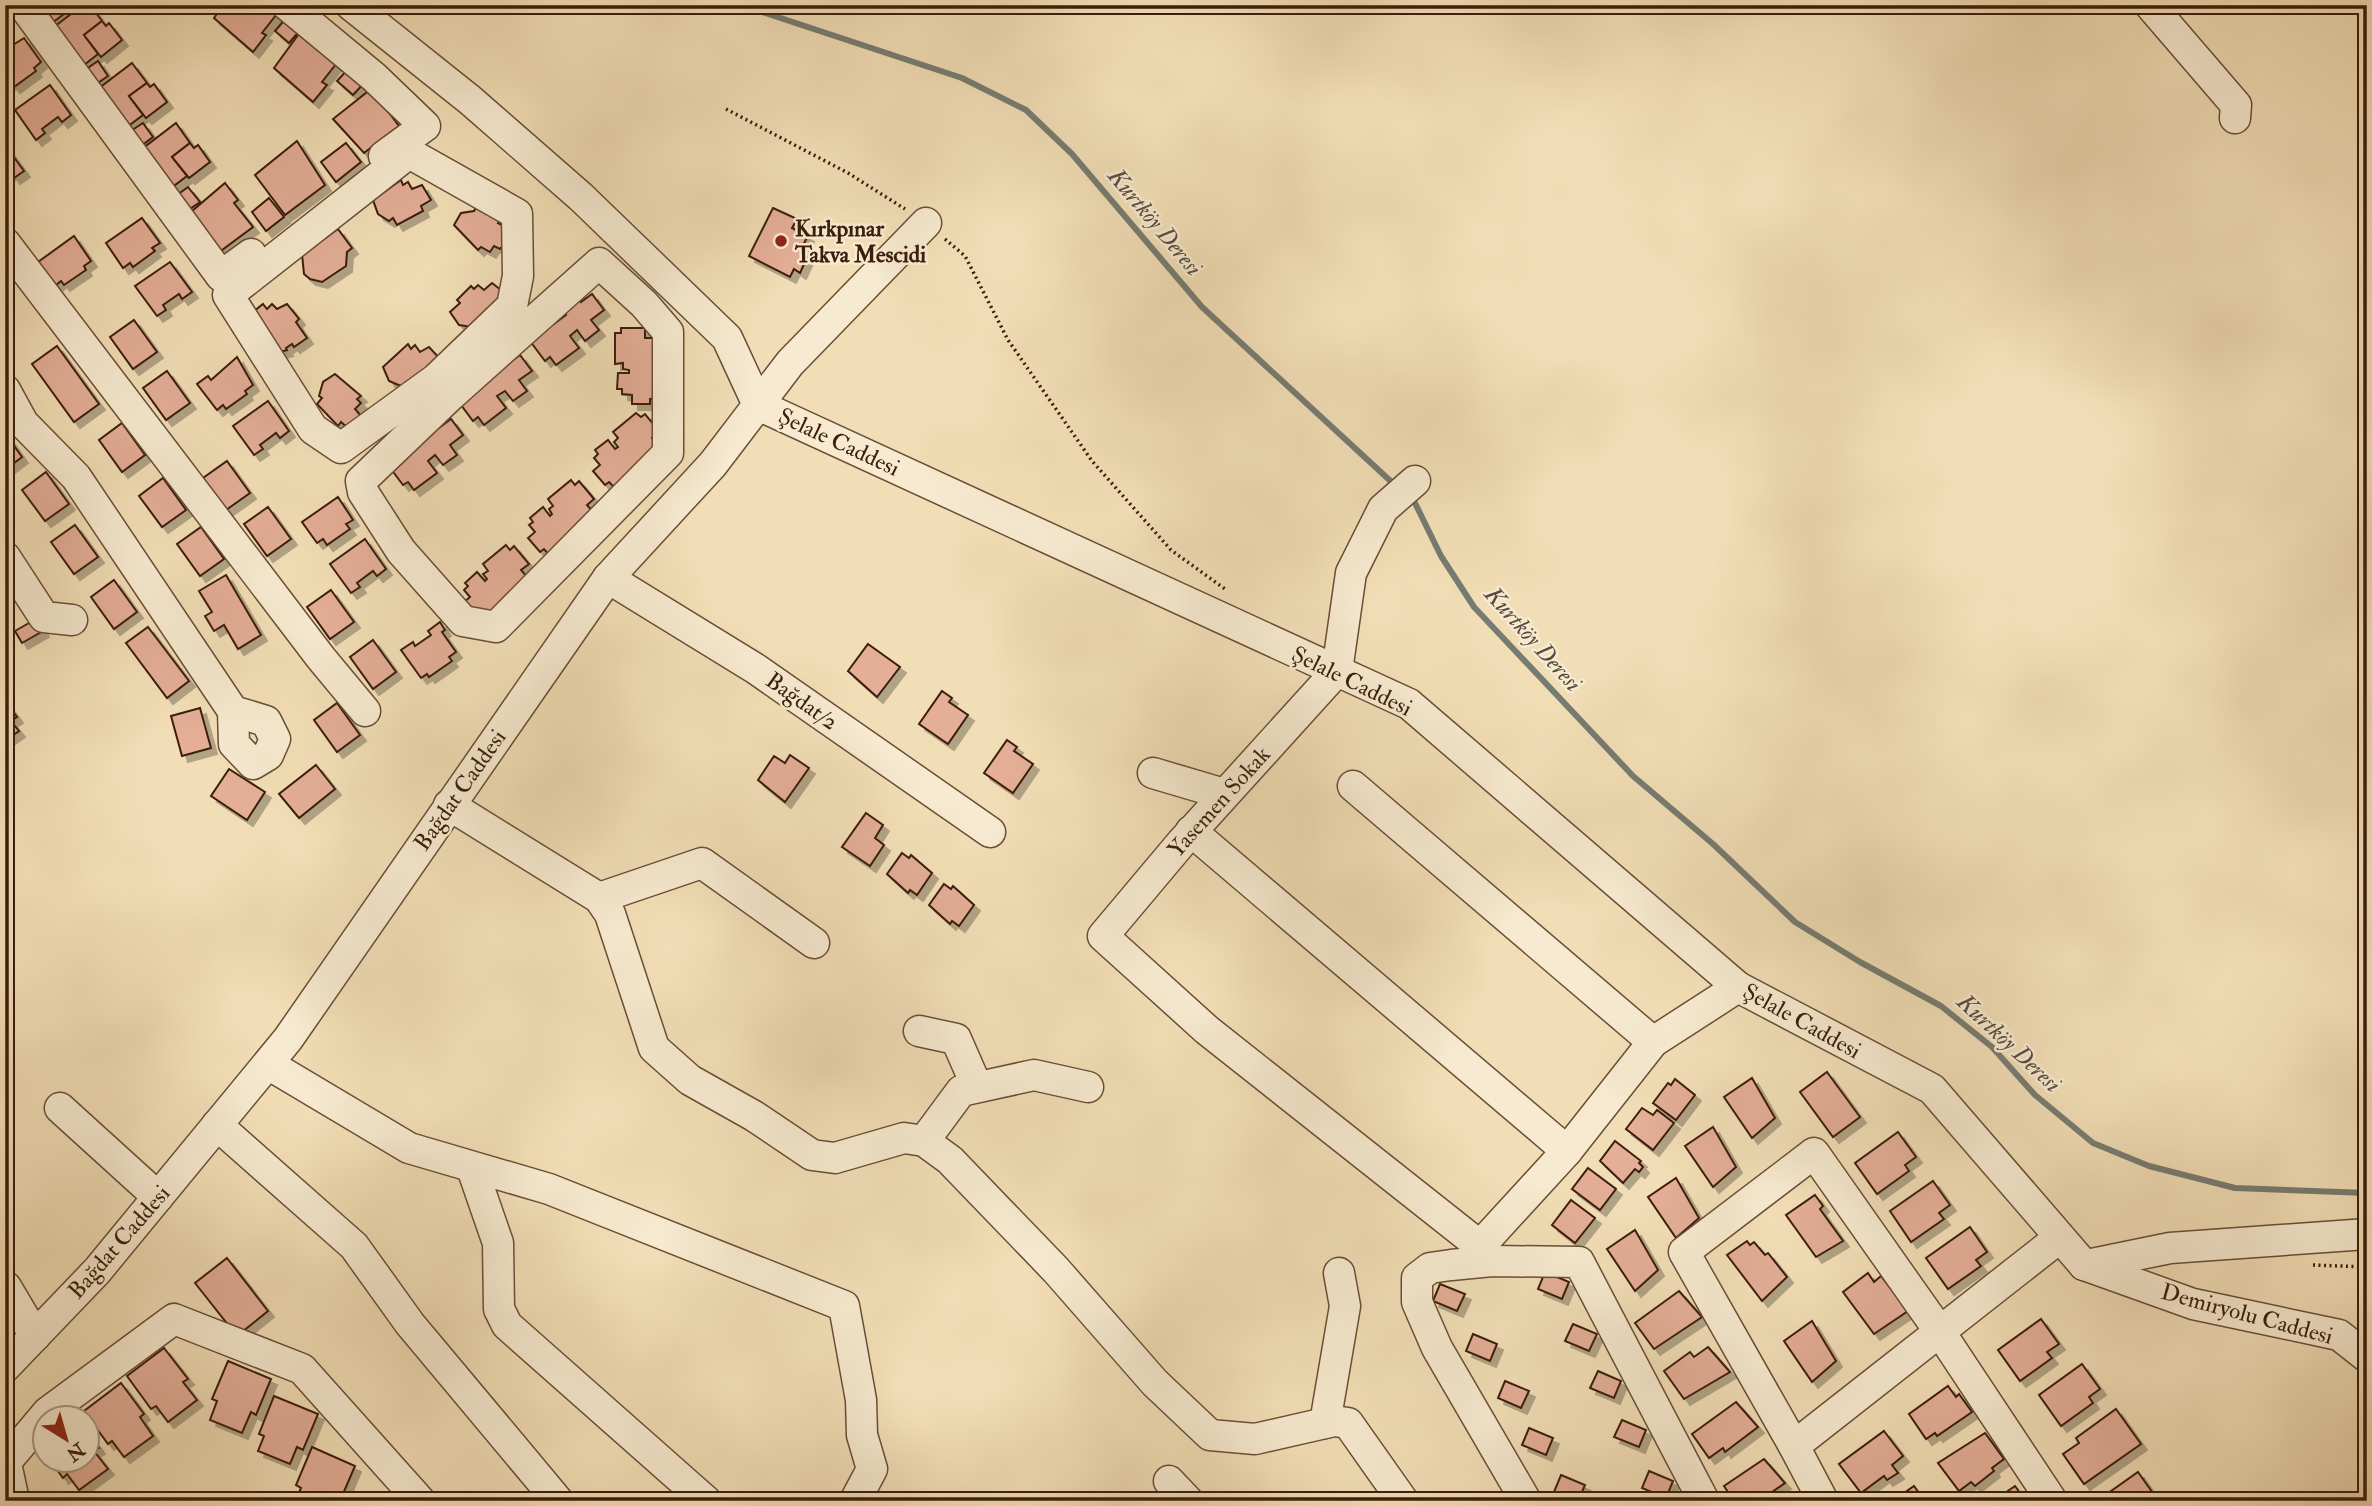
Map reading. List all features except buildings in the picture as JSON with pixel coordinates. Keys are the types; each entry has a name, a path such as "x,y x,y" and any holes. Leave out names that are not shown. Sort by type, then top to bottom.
{"street":[{"path":"23,5 221,276 425,126 374,77 287,5"},
{"name":"Şelale Caddesi","path":"351,5 470,100 581,197 727,338 758,405 1409,704 1738,987 1932,1089 2084,1265"},
{"path":"2150,5 2236,105 2235,118"},
{"path":"409,153 517,214 518,276 512,306 436,379 341,448 313,429 228,295 409,153"},
{"name":"Bağdat Caddesi","path":"5,1367 97,1271 288,1040 608,578 713,464 790,363 926,223"},
{"path":"5,243 312,647 365,711"},
{"path":"599,263 644,303 668,332 668,453 496,626 463,621 401,551 363,492 361,481 450,396 599,263"},
{"path":"5,390 23,423 76,477 233,711"},
{"path":"1337,671 1351,573 1383,509 1415,481"},
{"path":"5,556 44,617 72,620"},
{"name":"Bağdat/2","path":"608,578 756,669 990,832"},
{"name":"Yasemen Sokak","path":"1337,671 1191,831 1103,936 1207,1030 1480,1247 1567,1152"},
{"path":"1153,774 1224,794"},
{"path":"1353,786 1653,1042"},
{"path":"449,806 599,898 610,914 654,1048 690,1080 754,1116 812,1155 835,1158 904,1138 924,1141 950,1160 1056,1270 1155,1383 1210,1435 1255,1439 1325,1423 1348,1423 1403,1501"},
{"path":"1191,831 1567,1152 1653,1042 1738,987"},
{"path":"599,898 702,863 814,943"},
{"path":"919,1031 956,1039 977,1087"},
{"path":"268,1064 409,1149 549,1189 844,1306 861,1400 862,1435 872,1469 855,1501"},
{"path":"924,1141 961,1091 1034,1075 1088,1087"},
{"path":"60,1108 158,1197"},
{"path":"217,1125 354,1246 410,1324 558,1501"},
{"path":"1823,1501 1684,1252 1814,1153 1940,1332 2052,1501"},
{"path":"472,1168 498,1243 499,1309 507,1325 706,1501"},
{"path":"2084,1265 2169,1248 2280,1238 2367,1234"},
{"path":"1794,1446 2059,1238"},
{"path":"1526,1501 1437,1348 1416,1302 1417,1278 1430,1268 1492,1261 1579,1262 1704,1501"},
{"name":"Demiryolu Caddesi","path":"2084,1265 2193,1304 2339,1335 2367,1357"},
{"path":"1325,1423 1345,1306 1339,1273"},
{"path":"6,1287 35,1336"},
{"path":"14,1501 6,1463 48,1412 174,1319 302,1369 420,1501"}],"path":[{"path":"726,108 848,173 926,223 965,256 1008,340 1091,461 1171,550 1226,590"},
{"path":"2307,1265 2367,1267"}],"waterway":[{"name":"Kurtköy Deresi","path":"741,5 962,78 1026,110 1072,154 1202,307 1397,487"},
{"name":"Kurtköy Deresi","path":"1408,496 1415,503 1441,556 1474,607 1633,776 1713,844 1795,922 1860,962 1941,1006 1992,1047 2035,1095 2093,1143 2149,1166 2235,1188 2367,1193"}],"place":[{"name":"Kırkpınar Takva Mescidi","path":"781,241"}]}
